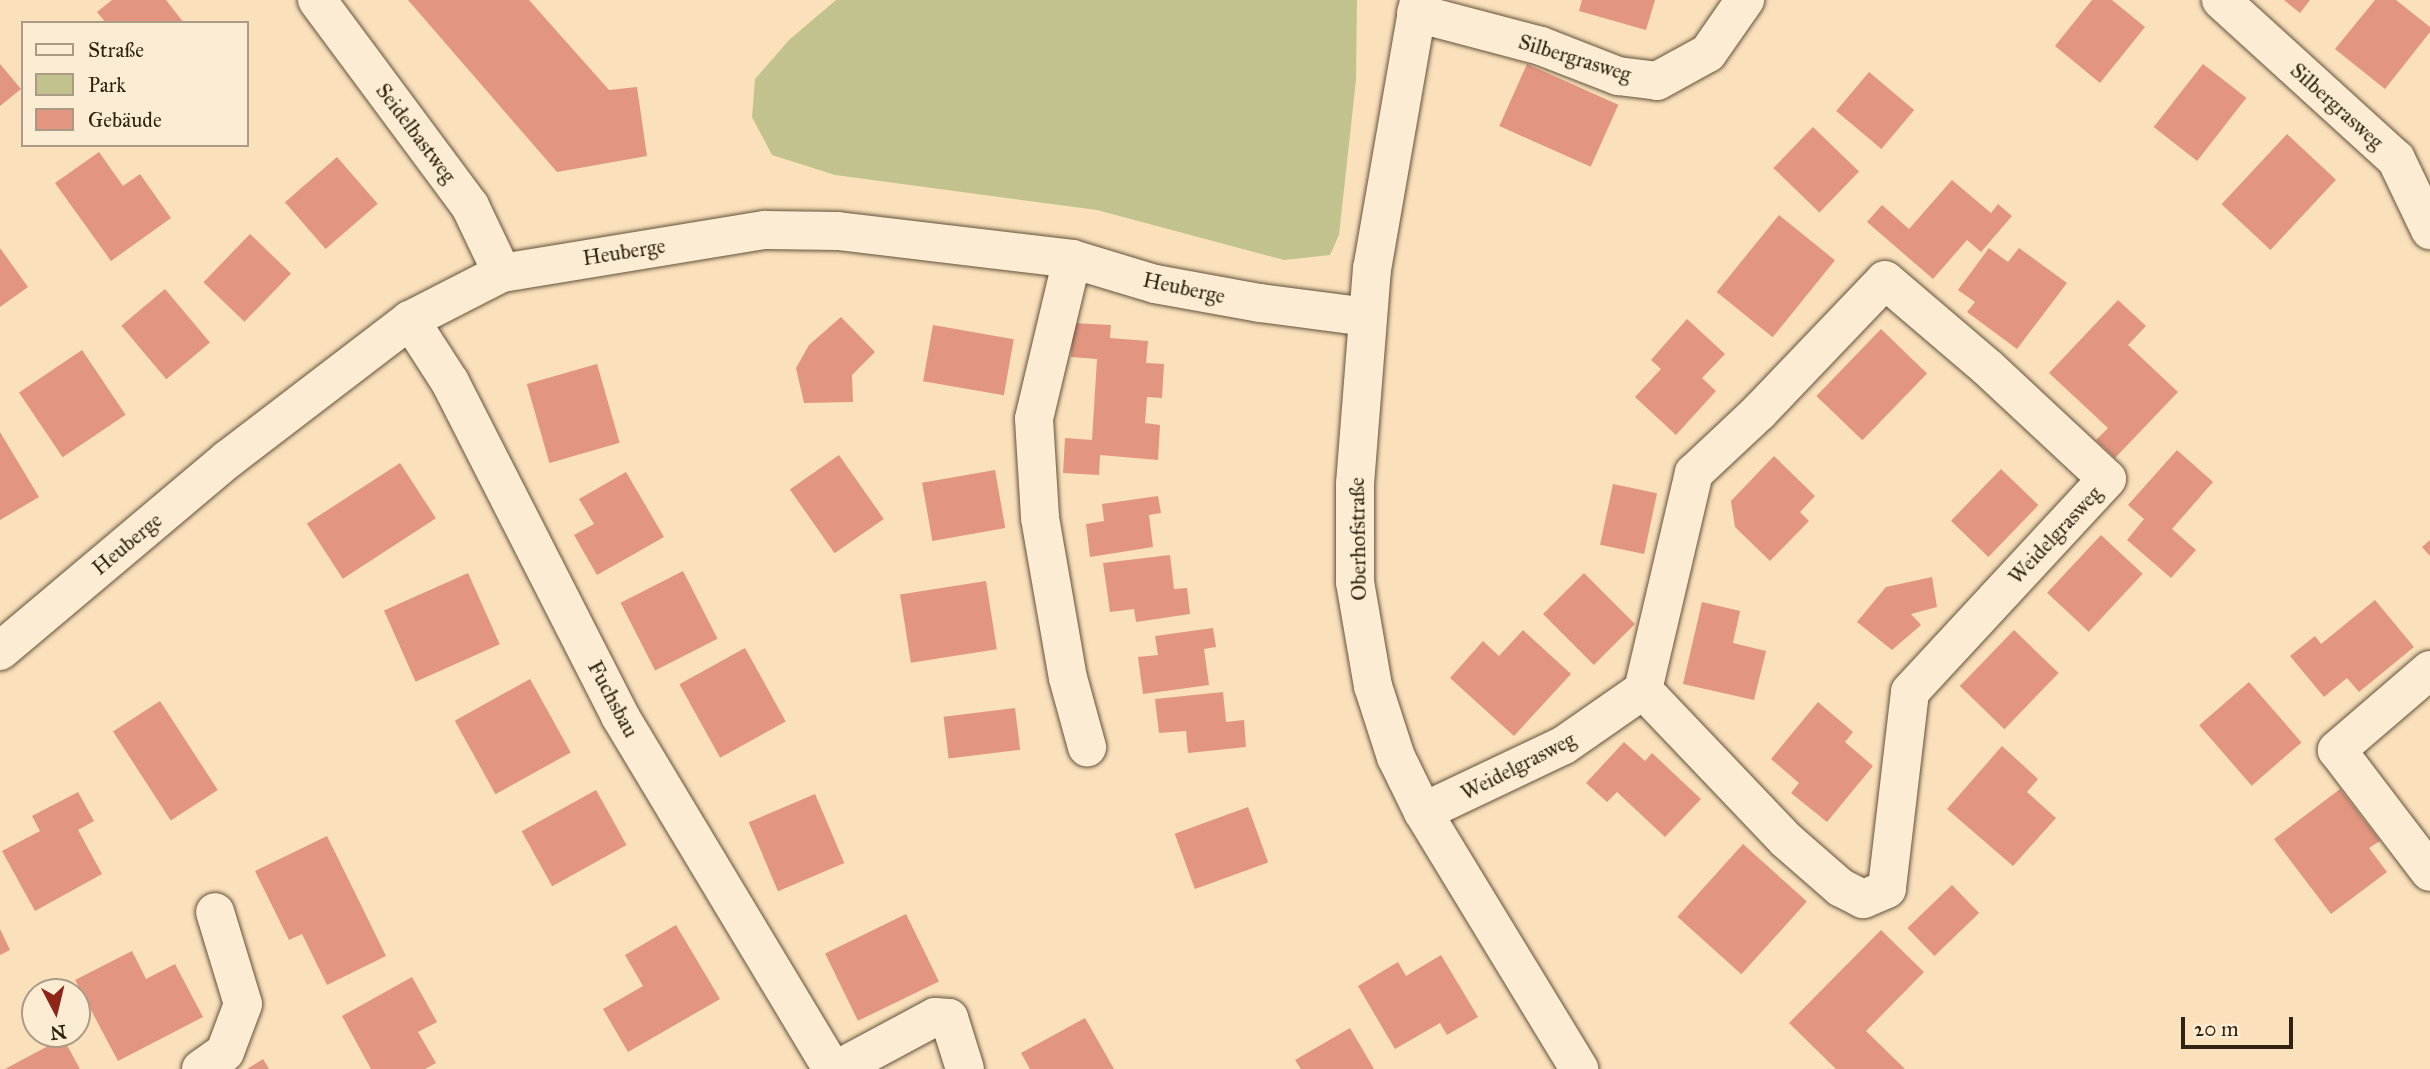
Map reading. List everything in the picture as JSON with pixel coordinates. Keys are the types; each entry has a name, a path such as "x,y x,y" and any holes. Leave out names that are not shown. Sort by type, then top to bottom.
{"street":[{"name":"Seidelbastweg","path":"317,0 470,206 502,273"},
{"name":"Silbergrasweg","path":"1417,6 1541,46 1618,76 1657,81 1708,54 1745,0"},
{"name":"Silbergrasweg","path":"2221,0 2396,159 2430,230"},
{"name":"Oberhofstraße","path":"1417,6 1373,268 1355,484 1355,582 1373,686 1396,757 1423,812 1579,1069"},
{"name":"Heuberge","path":"0,651 228,459 410,320 502,273 766,230 838,231 1072,259 1155,284 1260,303 1368,317"},
{"path":"1072,259 1034,419 1040,518 1068,678 1087,747"},
{"name":"Weidelgrasweg","path":"1423,812 1564,745 1643,690 1694,473 1759,412 1885,280 1987,367 2106,479 1910,692 1887,889 1863,899 1841,888 1787,839 1643,690"},
{"name":"Fuchsbau","path":"410,320 450,382 620,716 832,1069"},
{"path":"2430,670 2337,751 2430,872"},
{"path":"201,1069 225,1052 243,1004 215,912"},
{"path":"838,1069 935,1017 949,1018 965,1069"}],"green space":[{"path":"836,0 1357,0 1356,80 1339,235 1330,255 1284,260 1097,210 835,175 772,155 752,117 755,79 789,40"}],"building":[{"path":"112,0 166,0 182,21 104,21 97,12"},
{"path":"408,0 529,0 609,90 637,87 647,156 557,172"},
{"path":"1582,0 1655,0 1646,30 1579,11"},
{"path":"2092,0 2112,0 2145,27 2100,83 2055,46"},
{"path":"2284,0 2310,0 2300,13"},
{"path":"2375,0 2396,0 2430,27 2430,32 2385,89 2335,49"},
{"path":"0,64 21,89 0,106"},
{"path":"1527,64 1618,105 1591,167 1499,126"},
{"path":"2203,64 2246,98 2197,161 2154,127"},
{"path":"1869,72 1914,110 1881,149 1836,111"},
{"path":"1813,127 1859,171 1819,212 1773,168"},
{"path":"2287,134 2336,180 2271,250 2222,204"},
{"path":"99,152 123,186 140,174 171,218 111,261 55,183"},
{"path":"337,157 378,204 326,249 285,202"},
{"path":"1952,180 1991,213 1998,204 2012,216 1981,252 1967,240 1933,279 1867,222 1882,205 1909,229"},
{"path":"1779,215 1835,260 1773,337 1717,292"},
{"path":"250,234 291,274 244,322 203,282"},
{"path":"0,248 28,287 0,307"},
{"path":"1989,248 2008,262 2019,248 2067,283 2017,349 1967,312 1975,302 1958,290"},
{"path":"165,289 210,343 166,379 121,326"},
{"path":"2118,300 2146,326 2128,345 2178,392 2115,458 2096,440 2108,428 2049,373"},
{"path":"841,317 875,352 852,375 853,402 804,403 796,368 809,345"},
{"path":"1687,319 1725,354 1702,378 1716,391 1676,435 1635,397 1661,369 1651,360"},
{"path":"1073,323 1111,325 1110,338 1148,341 1146,363 1164,364 1162,398 1147,397 1145,423 1160,425 1158,460 1100,455 1099,475 1063,473 1065,438 1092,440 1097,359 1071,357"},
{"path":"933,325 1014,339 1004,395 923,381"},
{"path":"1881,329 1927,373 1862,440 1816,396"},
{"path":"82,350 126,415 63,457 19,392"},
{"path":"597,364 620,443 549,463 527,384"},
{"path":"0,432 39,497 0,520"},
{"path":"2177,450 2213,482 2172,529 2196,550 2171,578 2127,540 2144,519 2128,505"},
{"path":"839,455 884,519 835,553 790,489"},
{"path":"1774,456 1815,496 1800,512 1809,521 1770,561 1735,527 1731,501"},
{"path":"400,463 436,518 343,579 307,523"},
{"path":"2001,469 2038,505 1988,557 1951,521"},
{"path":"995,470 1005,528 932,541 922,483"},
{"path":"626,472 664,537 597,575 574,535 594,524 579,499"},
{"path":"1613,484 1657,493 1644,554 1600,545"},
{"path":"1158,496 1161,513 1149,515 1153,547 1090,557 1086,524 1104,521 1102,504"},
{"path":"2101,535 2143,574 2089,632 2047,593"},
{"path":"2430,540 2430,556 2422,547"},
{"path":"1170,555 1174,589 1187,588 1190,614 1136,622 1134,609 1110,612 1103,563"},
{"path":"683,571 718,639 655,670 621,603"},
{"path":"468,573 500,644 416,682 384,610"},
{"path":"1584,573 1635,624 1594,665 1543,614"},
{"path":"1932,577 1937,607 1911,614 1921,625 1892,650 1857,622 1886,587"},
{"path":"986,581 997,649 911,663 900,595"},
{"path":"2375,600 2414,647 2359,692 2347,678 2324,697 2290,656 2315,636 2321,644"},
{"path":"1702,602 1740,611 1733,643 1766,651 1754,700 1683,684"},
{"path":"1213,628 1216,647 1204,649 1209,685 1143,694 1138,657 1158,655 1155,636"},
{"path":"1523,630 1571,674 1514,736 1450,678 1483,641 1499,656"},
{"path":"2014,630 2059,673 2004,729 1960,686"},
{"path":"745,648 786,721 720,758 679,684"},
{"path":"530,679 571,752 496,794 455,721"},
{"path":"2249,682 2301,742 2252,786 2199,725"},
{"path":"1223,692 1226,722 1244,720 1246,747 1188,753 1186,731 1159,733 1155,699"},
{"path":"160,701 218,790 171,820 113,731"},
{"path":"1818,702 1853,732 1845,742 1873,766 1827,822 1791,793 1799,783 1771,759"},
{"path":"1015,708 1020,750 949,758 944,717"},
{"path":"1624,742 1645,761 1652,753 1701,799 1665,837 1617,792 1607,802 1586,783"},
{"path":"2002,746 2038,779 2027,792 2056,818 2013,866 1947,809"},
{"path":"2340,789 2380,841 2369,848 2387,872 2331,914 2274,839"},
{"path":"596,790 627,845 552,886 522,831"},
{"path":"78,792 94,821 78,830 102,874 35,911 2,851 40,831 32,816"},
{"path":"815,794 844,863 778,891 749,822"},
{"path":"1248,807 1268,862 1195,889 1175,834"},
{"path":"327,836 386,956 327,985 302,934 289,940 255,871"},
{"path":"1743,844 1807,902 1741,974 1677,917"},
{"path":"1952,885 1979,913 1934,956 1907,928"},
{"path":"906,914 939,981 858,1021 825,953"},
{"path":"676,925 720,999 628,1052 603,1009 643,986 625,955"},
{"path":"0,929 10,950 0,955"},
{"path":"1881,930 1924,972 1866,1031 1905,1069 1836,1069 1789,1023"},
{"path":"132,951 146,979 175,964 203,1017 118,1061 91,1010 91,978 79,978"},
{"path":"1441,955 1478,1017 1447,1035 1440,1023 1395,1049 1358,986 1398,962 1406,976"},
{"path":"412,977 437,1022 418,1032 436,1063 425,1069 371,1069 342,1016"},
{"path":"1085,1018 1114,1069 1030,1069 1021,1053"},
{"path":"1350,1028 1374,1069 1301,1069 1295,1060"},
{"path":"44,1048 68,1048 80,1069 5,1069"},
{"path":"263,1059 269,1069 247,1069"}]}
